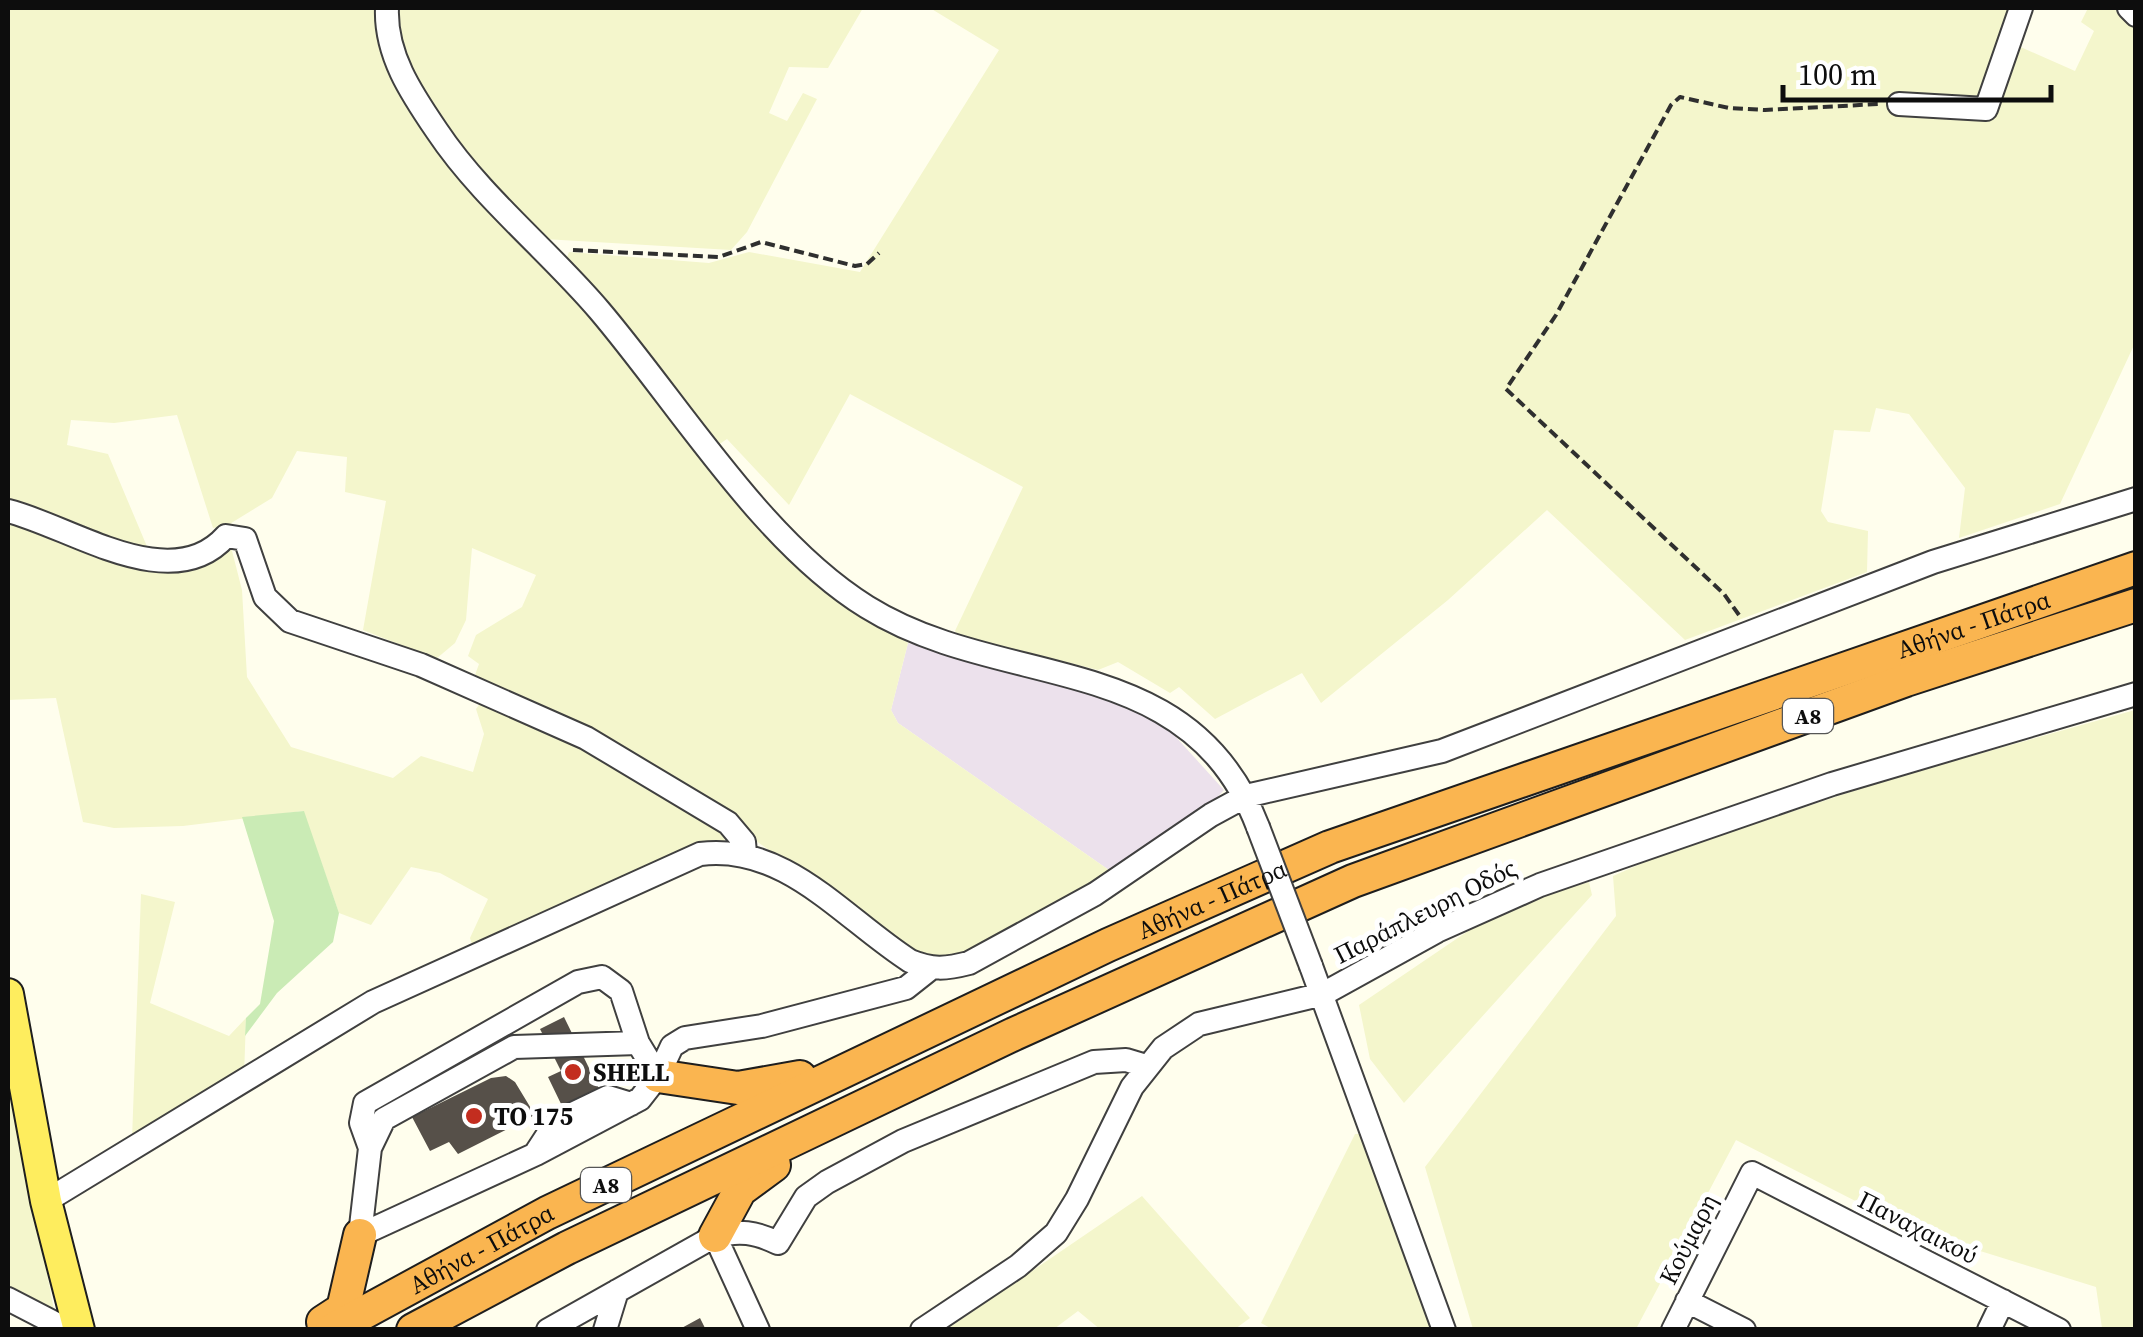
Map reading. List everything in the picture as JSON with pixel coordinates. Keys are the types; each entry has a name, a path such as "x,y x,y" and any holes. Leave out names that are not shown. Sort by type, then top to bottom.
{"highway":[{"name":"Αθήνα - Πάτρα","path":"332,1330 547,1213 885,1051 1330,847 2136,568"},
{"name":"Αθήνα - Πάτρα","path":"412,1330 566,1248 901,1088 1352,881 1906,680 2136,605"},
{"path":"658,1076 738,1088 764,1087 885,1051"},
{"path":"715,1236 740,1190 757,1174 808,1148 901,1088"},
{"path":"311,1330 343,1309 360,1235"}],"main road":[{"path":"8,994 46,1201 79,1330"}],"street":[{"path":"386,8 392,53 434,128 601,312 734,478 830,581 866,607 921,634 1096,682 1151,704 1205,743 1246,796 1323,994 1444,1330"},
{"path":"1899,104 1986,109 2022,8"},
{"path":"2130,8 2136,16"},
{"path":"360,1235 536,1154 631,1104 658,1076 672,1046 685,1038 762,1026 906,988 930,969 969,963 1034,930 1246,796 1442,751 1933,562 2136,500"},
{"path":"8,511 152,560 204,556 226,536 246,540 265,598 290,621 421,665 586,738 728,823 744,842 745,853"},
{"name":"Παράπλευρη Οδός","path":"922,1330 1018,1266 1056,1233 1146,1066 1162,1048 1200,1024 1323,994 1436,930 1540,885 1832,784 2136,694"},
{"path":"46,1201 339,1021 408,984 567,916 676,863 712,852 745,853 780,866 896,952 930,969"},
{"path":"370,1148 361,1123 365,1103 578,982 602,976 621,990 638,1043 658,1076"},
{"path":"360,1235 370,1148 384,1118 514,1047 638,1043"},
{"path":"548,1330 715,1236 737,1230 778,1243 806,1197 903,1141 1094,1062 1126,1060 1146,1066"},
{"name":"Κούμαρη","path":"1673,1330 1752,1173"},
{"name":"Παναχαικού","path":"1752,1173 2059,1330"},
{"path":"715,1236 758,1330"},
{"path":"606,1330 617,1291"},
{"path":"8,1300 68,1330"},
{"path":"1687,1301 1744,1330"},
{"path":"1989,1330 2003,1301"}],"path":[{"path":"1750,630 1724,594 1506,389 1556,315 1671,105 1680,97 1747,109 1899,104"},
{"path":"543,248 719,257 761,242 855,266 867,264 878,252"}],"shaded area":[{"path":"908,643 1091,688 1165,725 1224,790 1209,806 1116,875 898,723 891,710"}],"green space":[{"path":"8,8 863,8 828,68 789,67 769,113 787,121 803,93 817,99 747,232 731,250 544,239 842,602 908,643 891,710 898,723 1116,875 951,958 932,960 908,949 693,796 475,675 479,664 468,656 476,635 522,607 536,575 472,548 466,620 455,643 436,659 363,630 386,501 345,492 347,457 297,451 272,498 228,525 213,528 177,415 114,423 71,420 67,445 108,454 151,556 8,507"},
{"path":"930,8 2028,8 2016,45 2075,71 2094,31 2081,22 2088,8 2118,8 2135,30 2135,343 2060,504 1959,538 1965,488 1909,414 1876,408 1870,432 1834,430 1821,511 1828,522 1868,531 1867,572 1685,640 1547,510 1448,600 1321,703 1302,673 1215,719 1179,687 1170,693 1118,662 1098,670 958,635 955,631 1023,487 850,394 789,505 727,439 718,445 566,260 569,252 709,263 749,252 860,272 999,50"},
{"path":"8,514 155,564 230,543 242,590 247,677 291,747 393,778 421,756 473,772 484,734 476,709 484,698 569,739 723,831 725,842 473,948 470,938 488,899 440,873 411,867 371,925 339,913 303,811 183,826 114,828 83,822 56,698 8,700"},
{"path":"2135,710 2135,1329 2102,1328 2096,1287 1977,1250 1973,1261 1736,1140 1636,1329 1473,1329 1425,1167 1616,916 1613,876 1656,857 1886,780"},
{"path":"304,811 339,913 333,942 277,993 245,1036 246,1018 260,1004 274,921 242,817"},
{"path":"1589,882 1592,895 1404,1103 1370,1059 1359,1005 1474,927 1556,891"},
{"path":"141,894 175,902 150,1003 229,1036 246,1018 244,1077 132,1139"},
{"path":"8,1065 54,1310 46,1313 8,1293"},
{"path":"1355,1134 1366,1134 1437,1329 1274,1330 1261,1323"},
{"path":"1142,1196 1250,1318 1235,1329 1101,1330 1078,1311 1054,1329 947,1329"}],"building":[{"path":"564,1017 614,1119 563,1108 548,1077 561,1071 540,1029"},
{"name":"TO 175","path":"506,1076 515,1082 535,1115 458,1154 449,1142 430,1151 412,1117 491,1078"},
{"path":"700,1318 706,1330 678,1330"}],"place":[{"name":"SHELL","path":"573,1072"},
{"name":"TO 175","path":"474,1116"}]}
